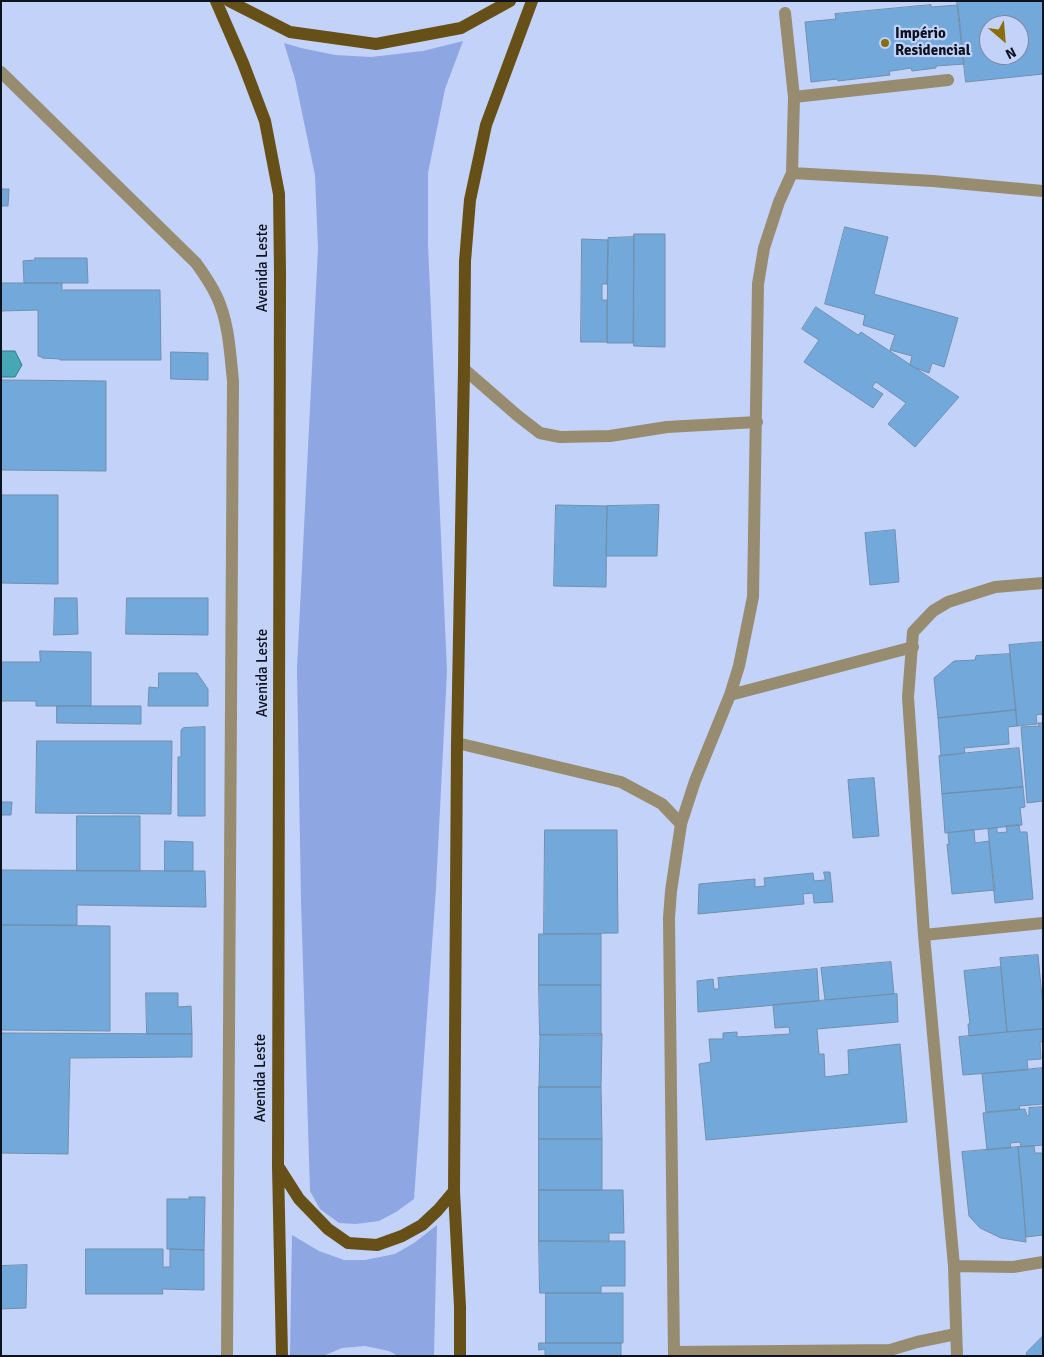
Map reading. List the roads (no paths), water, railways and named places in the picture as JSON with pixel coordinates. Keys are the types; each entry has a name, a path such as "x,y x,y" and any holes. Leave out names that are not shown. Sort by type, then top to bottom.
{"main road":[{"name":"Avenida Leste","path":"216,1 266,121 279,194 278,1166 282,1356"},
{"path":"229,1 290,32 376,44 461,28 510,1"},
{"path":"460,1356 460,1307 454,1191 457,743 465,261 470,200 486,125 532,1"},
{"path":"278,1166 299,1200 328,1229 348,1243 377,1245 402,1236 422,1225 454,1191"}],"street":[{"path":"785,13 794,97 792,173 779,202 764,248 758,284 753,597 739,666 730,695 695,781 681,824 671,891 669,918 674,1354 890,1353 917,1342 956,1334"},
{"path":"1,72 196,264 209,280 218,298 227,329 233,381 227,1356"},
{"path":"794,97 948,80"},
{"path":"792,173 933,181 1043,191"},
{"path":"464,369 540,433 560,437 610,436 667,427 756,422"},
{"path":"957,1356 954,1266 924,935 908,697 913,632 932,611 948,602 995,587 1043,583"},
{"path":"730,695 912,647"},
{"path":"457,743 621,782 662,804 681,824"},
{"path":"924,935 1043,923"},
{"path":"954,1266 1013,1267 1043,1262"}],"place":[{"name":"Império Residencial","path":"885,43"}]}
